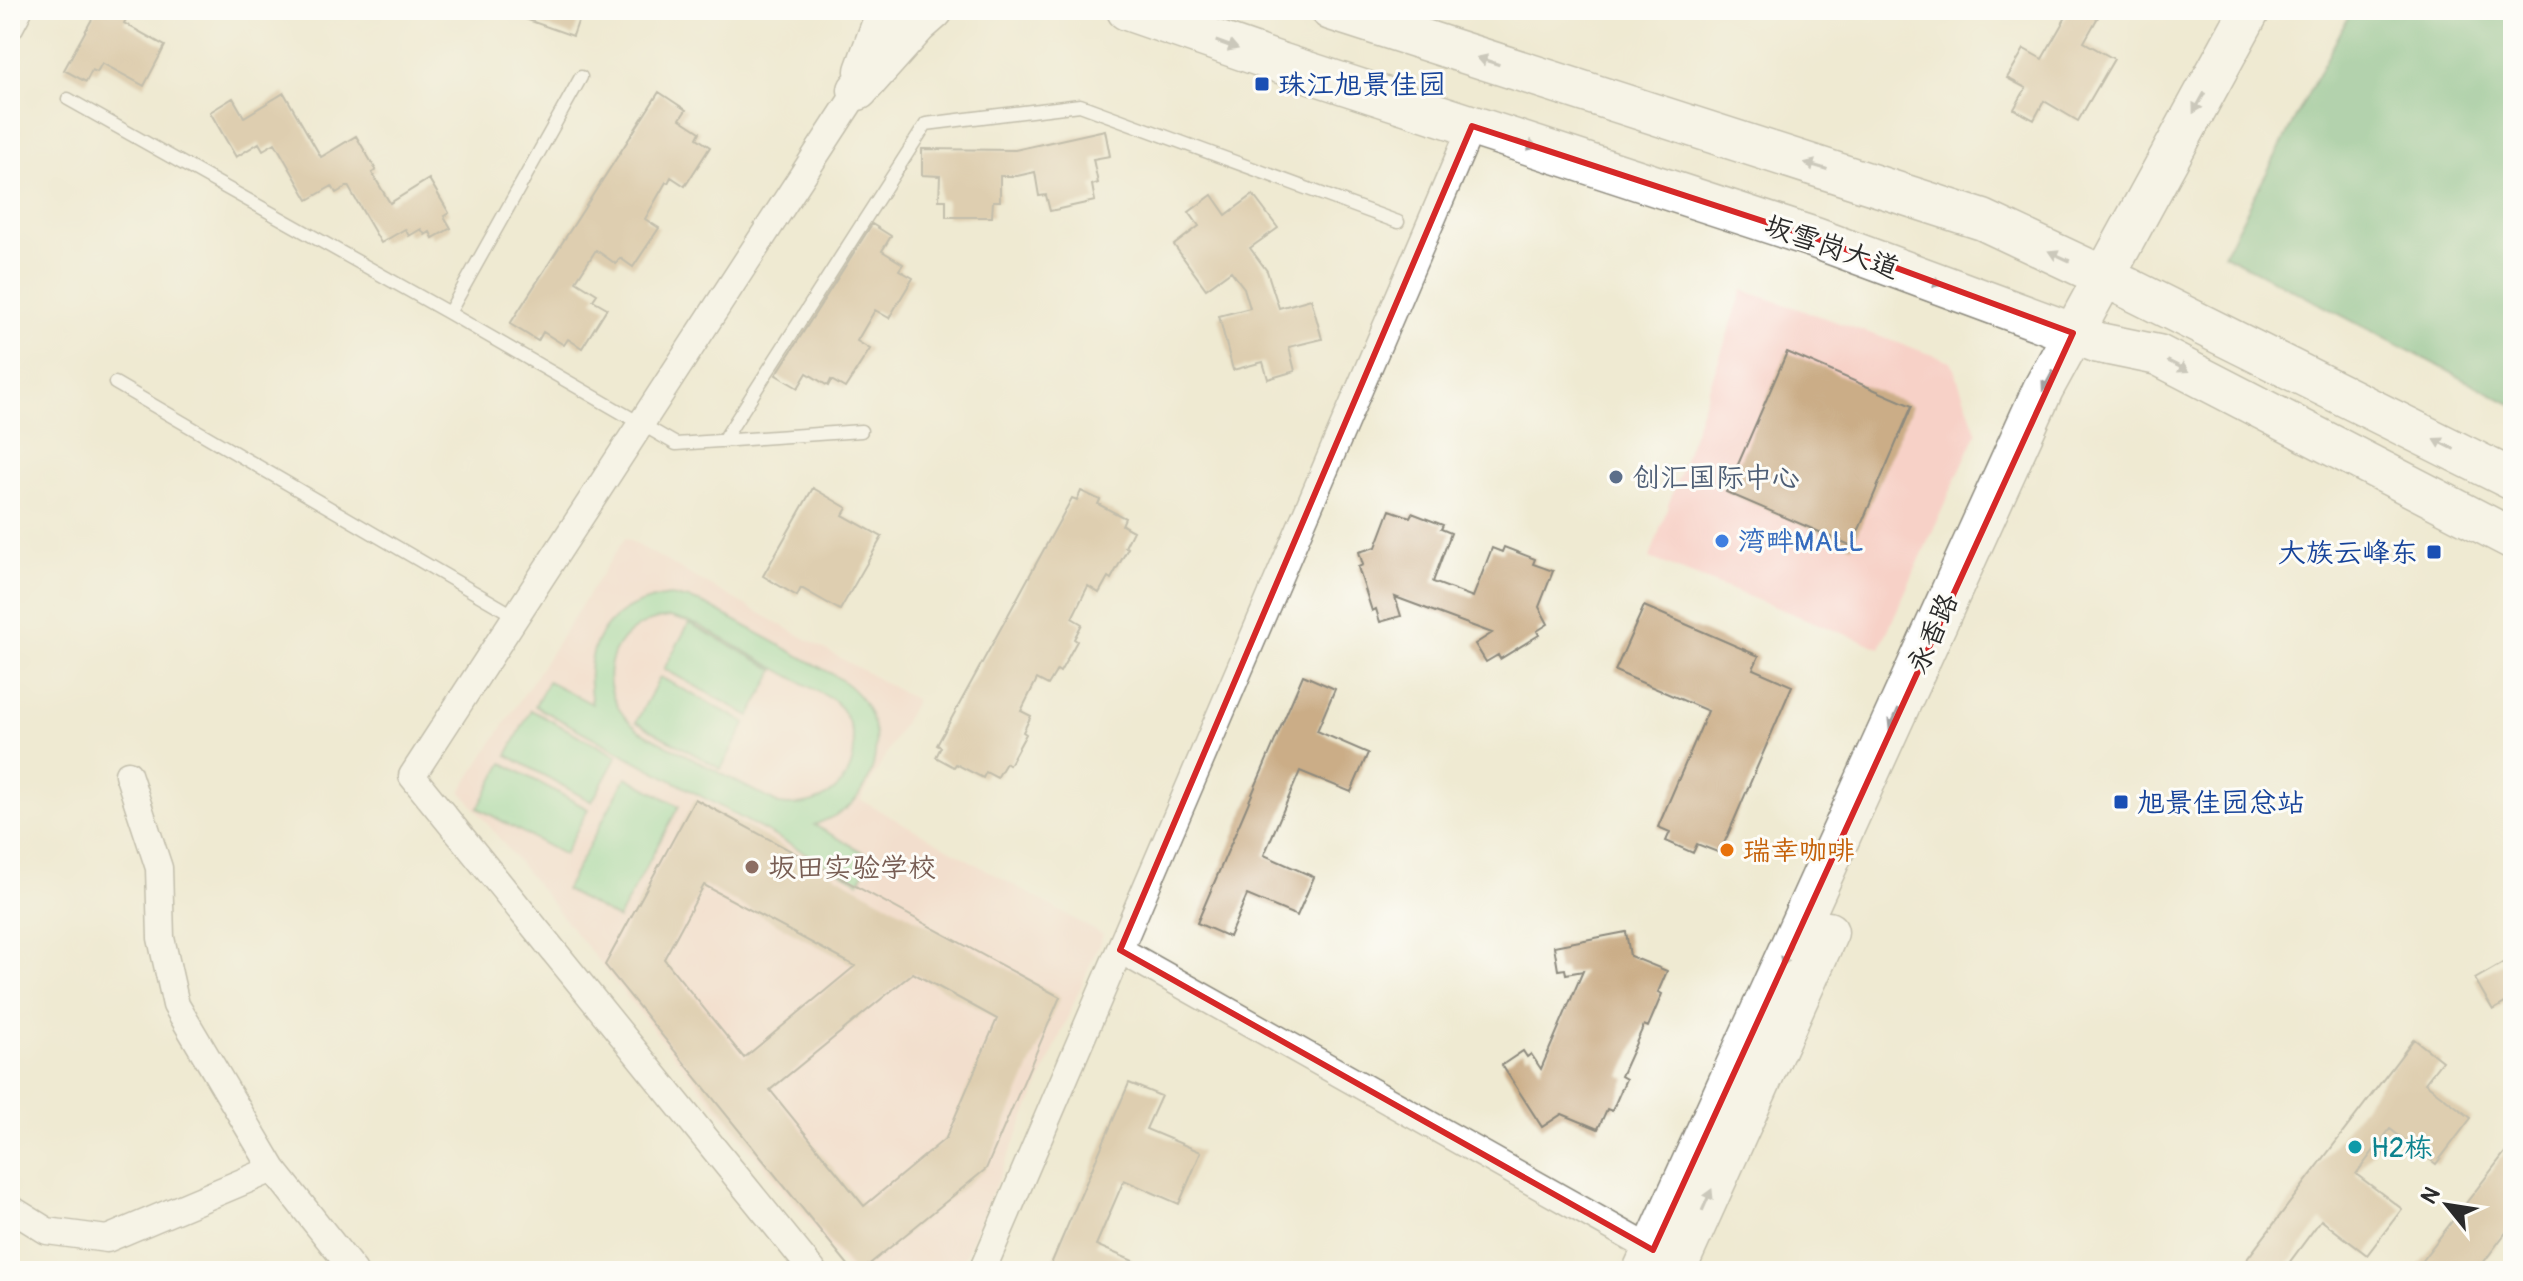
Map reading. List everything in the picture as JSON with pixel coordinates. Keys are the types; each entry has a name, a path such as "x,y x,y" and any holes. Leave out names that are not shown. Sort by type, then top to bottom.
{"main road":[{"path":"858,90 885,10"},
{"path":"858,90 933,10"},
{"name":"坂雪岗大道","path":"1127,10 1815,238 2086,338 2158,355 2513,539"},
{"path":"1331,10 1983,220 2116,282 2513,480"},
{"name":"永香路","path":"1657,1264 2043,389 2086,338 2250,10"},
{"name":"永香路","path":"2116,282 2279,10"}],"street":[{"path":"10,27 19,10"},
{"path":"813,1271 412,776 858,90"},
{"path":"982,1271 1472,126"},
{"path":"128,774 159,868 161,938 176,1005 273,1169 354,1271"},
{"path":"1120,950 1657,1264"},
{"path":"10,1208 47,1231 107,1239 273,1169"}],"lane":[{"path":"449,313 581,77"},
{"path":"68,99 676,444 861,431"},
{"path":"723,441 926,124 1080,105 1398,222"},
{"path":"115,383 515,616"}],"highlighted area":[{"path":"1472,126 1815,238 2073,333 1653,1250 1120,950"}],"shaded area":[{"path":"1743,290 1951,361 1977,432 1880,648 1650,558"},
{"name":"坂田实验学校","path":"625,538 916,700 861,800 1103,935 959,1271 848,1271 461,791"}],"green space":[{"path":"2352,10 2513,10 2513,405 2224,254"},
{"path":"670,596 707,605 834,675 862,700 874,727 876,742 875,757 866,785 847,808 814,825 872,857 859,882 535,706 548,681 592,704 590,682 595,645 615,618 648,600","holes":["670,617 698,625 835,701 848,720 853,739 853,758 847,775 836,789 821,799 802,804 779,804 640,731 624,715 614,698 610,680 611,662 618,646 631,632 648,622"]},
{"path":"689,623 775,670 750,716 664,669"},
{"path":"660,677 746,723 721,769 636,722"},
{"path":"531,710 617,756 592,802 507,755"},
{"path":"503,763 588,809 564,855 478,808"},
{"path":"626,777 679,806 618,919 565,890"}],"building":[{"path":"97,10 131,10 124,23 165,46 144,86 102,63 97,72 92,70 86,82 64,70"},
{"path":"509,10 582,10 573,36 508,13"},
{"path":"2070,10 2102,10 2084,42 2114,59 2078,121 2044,101 2034,120 2014,109 2026,88 2007,78 2024,49 2042,59"},
{"path":"659,92 686,110 680,119 700,132 697,138 710,147 685,186 671,177 666,182 645,219 659,228 633,267 620,258 616,264 596,250 576,281 597,294 593,300 607,308 582,348 568,339 564,345 543,332 538,341 510,324"},
{"path":"284,93 321,157 356,136 376,170 372,173 390,203 429,179 449,213 444,216 451,228 433,238 430,232 425,235 421,229 409,236 405,229 381,243 348,186 336,193 332,186 308,200 275,143 263,150 259,143 236,157 210,112 233,98 244,117"},
{"path":"1105,130 1110,156 1093,159 1098,183 1092,185 1095,201 1050,211 1046,195 1039,196 1035,172 1000,176 1000,201 993,201 992,217 946,217 946,200 939,200 940,176 922,175 922,149 1015,150"},
{"path":"1212,195 1226,215 1253,195 1278,228 1250,248 1267,271 1279,308 1311,299 1322,339 1289,347 1295,371 1268,379 1263,362 1233,370 1219,316 1250,308 1244,288 1231,271 1206,289 1174,245 1199,226 1189,212"},
{"path":"872,224 891,236 882,251 903,264 899,270 913,278 889,318 875,310 857,341 870,349 845,388 831,380 828,386 807,373 798,388 776,375"},
{"path":"1787,352 1912,406 1852,546 1726,492"},
{"path":"813,488 847,508 843,515 882,537 840,610 801,588 797,596 763,576"},
{"path":"1081,491 1125,518 1122,525 1133,531 1125,547 1128,548 1111,579 1108,577 1099,593 1088,586 1072,618 1082,624 1074,639 1077,641 1060,672 1057,670 1048,685 1037,679 1021,711 1031,716 1023,732 1026,734 1009,765 1006,763 997,778 986,772 983,778 956,764 954,767 936,757 941,747 937,745 1072,498 1077,500"},
{"path":"1390,510 1410,517 1412,513 1443,525 1441,529 1451,533 1433,582 1473,597 1492,548 1502,552 1504,547 1535,559 1533,564 1553,571 1539,607 1548,624 1537,631 1539,635 1500,659 1498,655 1486,662 1475,644 1492,633 1395,597 1401,616 1380,622 1376,609 1372,611 1358,567 1363,565 1359,552 1376,547"},
{"path":"1644,606 1759,656 1753,669 1792,686 1720,853 1697,844 1693,853 1666,841 1670,832 1658,827 1708,711 1615,671"},
{"path":"1303,675 1335,689 1317,731 1368,753 1351,792 1300,771 1264,855 1314,877 1297,916 1247,895 1229,937 1197,923"},
{"path":"695,799 1060,997 986,1169 861,1271 853,1271 605,965","holes":["704,885 855,966 744,1058 664,959","913,973 997,1019 946,1138 864,1206 770,1090"]},
{"path":"1626,932 1630,956 1667,971 1658,992 1662,994 1648,1027 1644,1025 1621,1076 1626,1079 1612,1111 1607,1109 1598,1129 1562,1114 1542,1127 1502,1065 1523,1051 1527,1057 1531,1054 1541,1069 1583,971 1566,974 1565,969 1558,970 1554,946"},
{"path":"2513,957 2513,998 2493,1010 2475,979"},
{"name":"H2栋","path":"2414,1039 2442,1061 2425,1083 2471,1118 2436,1164 2390,1129 2356,1174 2402,1209 2367,1255 2321,1220 2283,1271 2238,1271"},
{"path":"1129,1083 1161,1096 1146,1129 1201,1152 1179,1204 1124,1180 1096,1245 1156,1271 1048,1271"},
{"path":"2513,1142 2513,1223 2477,1271 2414,1271"}],"place":[{"name":"珠江旭景佳园","path":"1262,84"},
{"name":"创汇国际中心","path":"1616,477"},
{"name":"湾畔MALL","path":"1722,541"},
{"name":"大族云峰东","path":"2434,552"},
{"name":"旭景佳园总站","path":"2121,802"},
{"name":"瑞幸咖啡","path":"1727,850"},
{"name":"坂田实验学校","path":"752,867"},
{"name":"H2栋","path":"2355,1147"}]}
